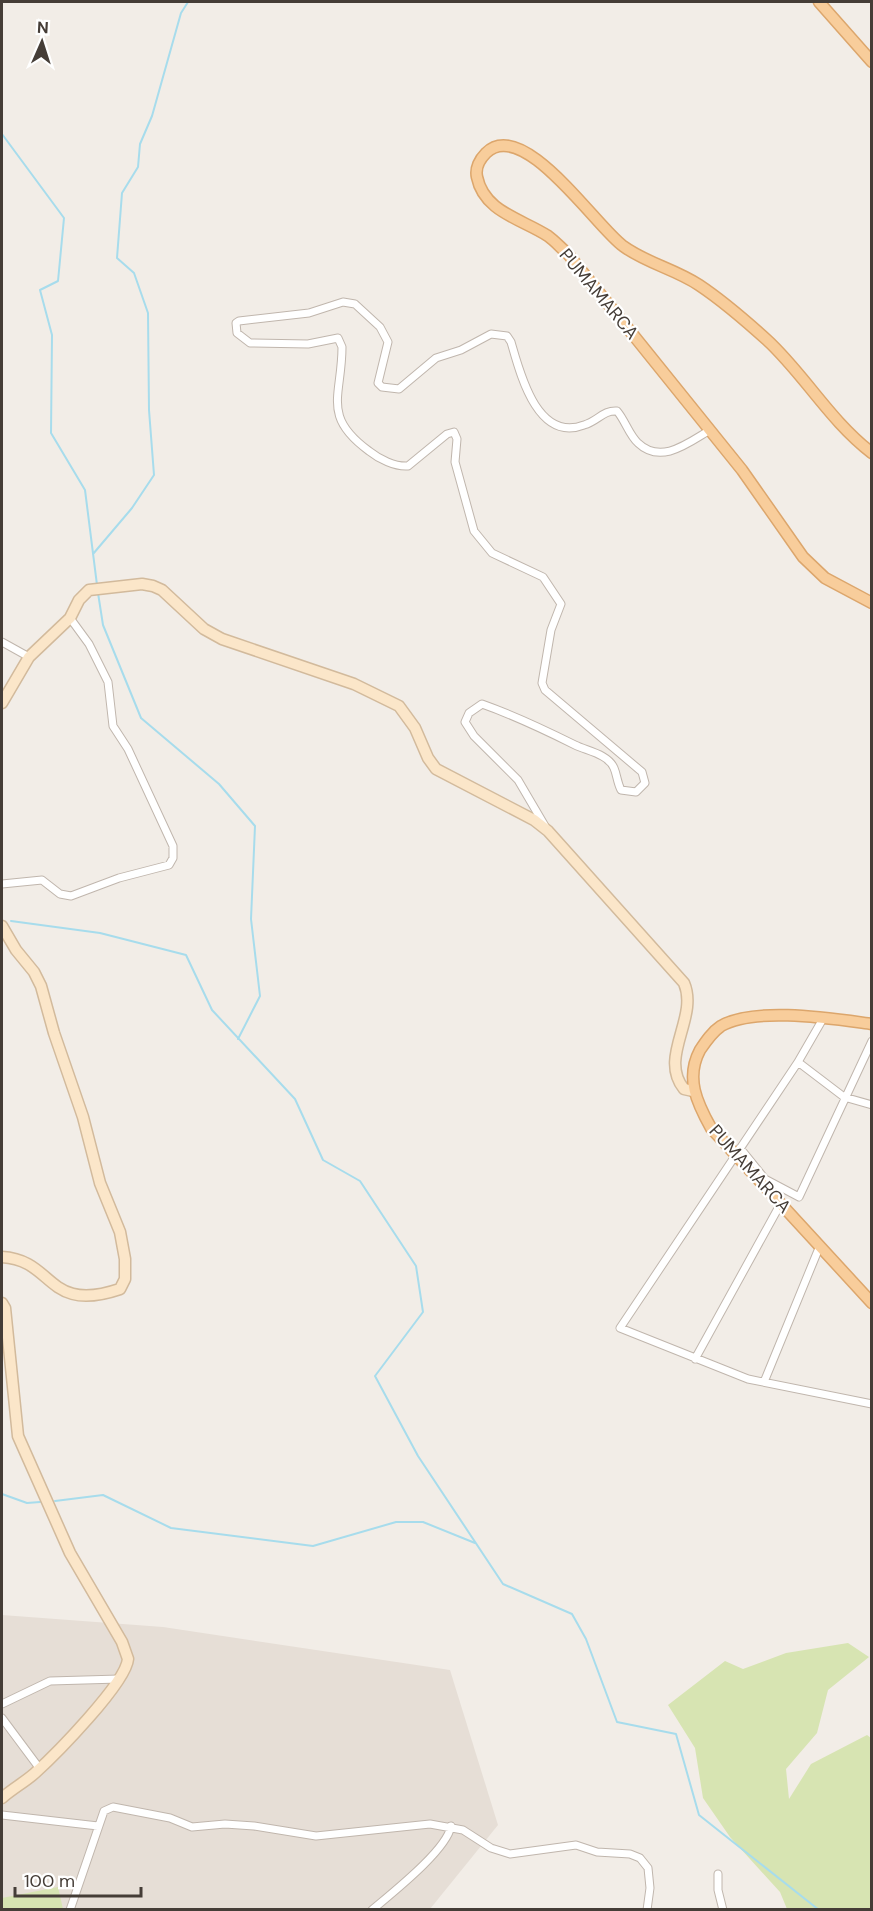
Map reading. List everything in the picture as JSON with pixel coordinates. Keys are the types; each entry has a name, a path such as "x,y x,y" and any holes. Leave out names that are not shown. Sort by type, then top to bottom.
{"main road":[{"path":"819,2 872,62"},
{"name":"PUMAMARCA","path":"872,453 837,418 771,344 718,300 692,281 622,246 581,201 534,158 508,147 496,147 488,151 479,163 476,172 487,198 496,208 548,236 568,254 742,470 803,557 825,578 872,603"},
{"path":"2,703 29,657 70,618 79,600 89,590 142,584 162,590 204,629 222,639 354,684 399,706 415,728 428,758 436,769 534,820 548,831 684,983 688,993 688,1007 675,1063 679,1083 684,1089 693,1091"},
{"path":"2,927 34,972 41,986 54,1033 83,1117 100,1183 120,1232 126,1259 125,1279 120,1289 81,1296 62,1290 22,1261 2,1257"},
{"name":"PUMAMARCA","path":"872,1024 824,1017 785,1015 724,1024 710,1036 696,1058 693,1091 697,1104 711,1128 738,1150 819,1248 872,1304"},
{"path":"2,1303 5,1308 18,1436 70,1553 125,1649 128,1664 119,1679 40,1769 2,1798"}],"street":[{"path":"548,831 518,780 474,736 465,722 474,708 482,704 507,713 541,726 576,746 605,758 614,767 621,790 636,792 645,783 642,772 545,690 542,683 551,630 561,604 558,597 539,574 492,553 474,531 455,462 457,439 454,432 447,434 408,466 400,467 373,454 350,437 338,413 342,347 338,338 308,344 250,343 237,333 236,324 239,321 309,313 344,302 355,304 380,327 388,342 378,383 391,389 399,389 436,358 461,350 491,334 499,333 507,336 512,342 517,368 540,415 563,426 582,426 607,410 617,411 636,442 653,453 665,453 680,448 710,430"},
{"path":"2,884 42,880 60,894 71,896 119,878 169,865 173,858 173,846 128,748 113,726 108,682 89,644 70,618"},
{"path":"2,642 29,657"},
{"path":"824,1017 798,1062 620,1328 725,1372 872,1404"},
{"path":"738,1150 765,1179 799,1197 872,1041"},
{"path":"798,1062 844,1097 872,1105"},
{"path":"695,1359 781,1203"},
{"path":"764,1382 819,1248"},
{"path":"2,1704 50,1681 119,1679"},
{"path":"2,1718 40,1769"},
{"path":"70,1910 104,1811 113,1807 170,1818 192,1827 225,1824 254,1826 304,1835 330,1835 430,1824 463,1830 491,1848 510,1854 576,1845 597,1852 636,1855 644,1862 650,1876 647,1910"},
{"path":"2,1815 98,1826"},
{"path":"372,1910 443,1846 451,1826"},
{"path":"718,1874 718,1890 723,1910"}],"shaded area":[{"path":"2,1615 163,1627 450,1670 498,1825 430,1909 2,1909"}],"green space":[{"path":"848,1643 869,1657 828,1690 817,1733 786,1769 789,1799 811,1764 867,1735 871,1738 871,1909 787,1909 780,1892 730,1837 703,1798 695,1748 668,1705 725,1661 743,1669 786,1653"},
{"path":"58,1887 63,1909 2,1909 2,1898"}],"waterway":[{"path":"93,554 132,508 154,475 149,410 148,313 134,273 117,258 122,193 138,167 140,144 152,116 181,13 188,2"},
{"path":"2,134 64,218 58,281 40,290 52,335 51,433 85,490 97,585"},
{"path":"98,593 103,625 141,718 219,784 255,826 251,919 260,996 238,1039"},
{"path":"11,921 100,933 186,955 212,1010 295,1099 323,1160 360,1181 416,1266 423,1312 375,1376 418,1456 503,1584 572,1614 586,1639 617,1722 676,1734 699,1815 819,1910"},
{"path":"2,1494 27,1503 40,1502"},
{"path":"55,1501 103,1495 171,1528 313,1546 396,1522 423,1522 475,1543"}]}
